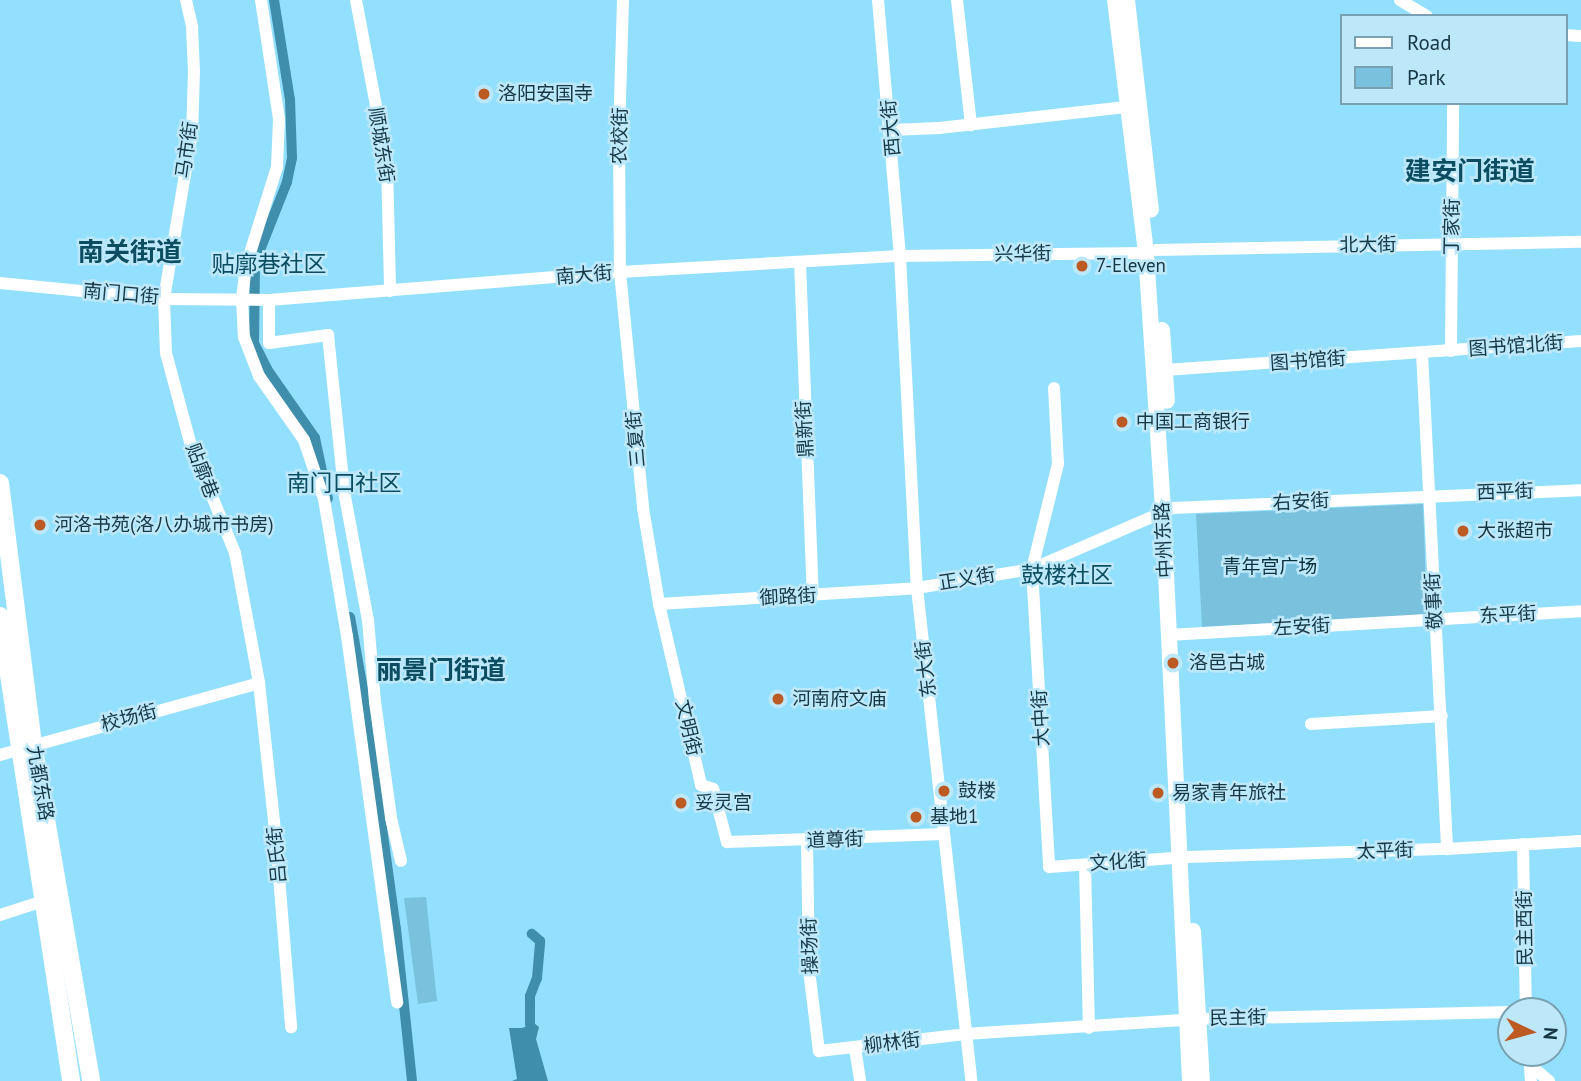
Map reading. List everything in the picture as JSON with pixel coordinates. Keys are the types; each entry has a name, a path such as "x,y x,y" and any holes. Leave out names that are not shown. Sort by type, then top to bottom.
{"highway":[{"name":"九都东路","path":"0,483 43,901 71,1081"},
{"name":"九都东路","path":"0,616 91,1081"}],"main road":[{"name":"中州东路","path":"1115,0 1126,107 1153,253 1168,509"},
{"name":"中州东路","path":"1127,0 1165,370 1173,635 1192,1019 1190,1081"},
{"name":"中州东路","path":"1192,1019 1202,1081"}],"street":[{"name":"马市街","path":"164,299 192,133 194,71 192,27 186,0"},
{"path":"261,0 279,119 277,167 246,265 242,300 244,337 259,376 304,440 324,499 351,664 397,1003"},
{"name":"顺城东街","path":"356,0 387,164 390,291"},
{"name":"农校街","path":"621,272 619,137 623,0"},
{"name":"西大街","path":"878,0 900,256"},
{"path":"957,0 971,125"},
{"path":"1399,0 1424,14"},
{"name":"丁家街","path":"1451,351 1453,105"},
{"path":"891,130 971,125 1126,107"},
{"name":"北大街","path":"1153,253 1581,242"},
{"name":"北大街","path":"1452,247 1581,250"},
{"name":"兴华街","path":"900,256 1153,253"},
{"name":"南大街","path":"269,300 621,272 900,256"},
{"name":"东大街","path":"900,256 916,588 941,791 943,834 971,1081"},
{"name":"鼎新街","path":"800,262 813,596"},
{"name":"三复街","path":"621,272 643,508 660,604"},
{"name":"南门口街","path":"0,283 164,299 269,300"},
{"name":"贴廓巷","path":"164,299 166,353 190,442 235,553 259,683"},
{"path":"269,300 269,343 328,335 344,491 368,620 375,702 383,741 391,818 401,861"},
{"name":"图书馆北街","path":"1451,351 1581,341"},
{"name":"图书馆街","path":"1165,370 1451,351"},
{"name":"敬事街","path":"1422,353 1447,849"},
{"name":"大中街","path":"1049,867 1032,574 1058,464 1055,388"},
{"name":"西平街","path":"1430,495 1581,490"},
{"name":"右安街","path":"1168,509 1430,495"},
{"name":"正义街","path":"916,588 1032,574 1168,509"},
{"name":"御路街","path":"660,604 916,588"},
{"name":"文明街","path":"660,604 701,786 713,789 727,842"},
{"name":"东平街","path":"1435,620 1581,611"},
{"name":"左安街","path":"1173,635 1435,620"},
{"name":"校场街","path":"0,755 259,683"},
{"name":"吕氏街","path":"259,683 276,839 291,1027"},
{"path":"1311,724 1442,716"},
{"name":"道尊街","path":"727,842 943,834"},
{"name":"操场街","path":"807,841 809,970 819,1051"},
{"name":"太平街","path":"1183,858 1447,849 1581,841"},
{"name":"民主西街","path":"1523,844 1526,997"},
{"name":"文化街","path":"1049,867 1183,858"},
{"path":"1085,864 1088,1028"},
{"path":"0,915 43,901"},
{"name":"民主街","path":"965,1034 1088,1028 1192,1019 1497,1012"},
{"name":"柳林街","path":"819,1051 965,1034"},
{"path":"855,1048 860,1081"},
{"path":"1537,1067 1549,1081"}],"green space":[{"name":"青年宫广场","path":"1423,504 1427,615 1202,627 1196,514"},
{"path":"426,897 437,1001 418,1004 404,898"}],"shaded area":[{"path":"534,1023 539,1027 536,1039 548,1081 512,1081 517,1079 509,1028 522,1028"}],"waterway":[{"path":"274,0 290,100 292,158 287,182 255,263 254,343 267,369 315,438 328,499"},
{"path":"350,617 363,689 396,929 412,1081"},
{"path":"530,1024 530,996 537,978 540,941 532,934"}],"place":[{"name":"洛阳安国寺","path":"484,94"},
{"name":"7-Eleven","path":"1082,266"},
{"name":"中国工商银行","path":"1122,422"},
{"name":"河洛书苑(洛八办城市书房)","path":"40,525"},
{"name":"大张超市","path":"1463,531"},
{"name":"洛邑古城","path":"1173,663"},
{"name":"河南府文庙","path":"778,699"},
{"name":"鼓楼","path":"944,791"},
{"name":"易家青年旅社","path":"1158,793"},
{"name":"妥灵宫","path":"681,803"},
{"name":"基地1","path":"916,817"}],"district":[{"name":"建安门街道","path":"1470,171"},
{"name":"南关街道","path":"130,252"},
{"name":"贴廓巷社区","path":"269,264"},
{"name":"南门口社区","path":"344,483"},
{"name":"鼓楼社区","path":"1067,575"},
{"name":"丽景门街道","path":"441,670"}]}
